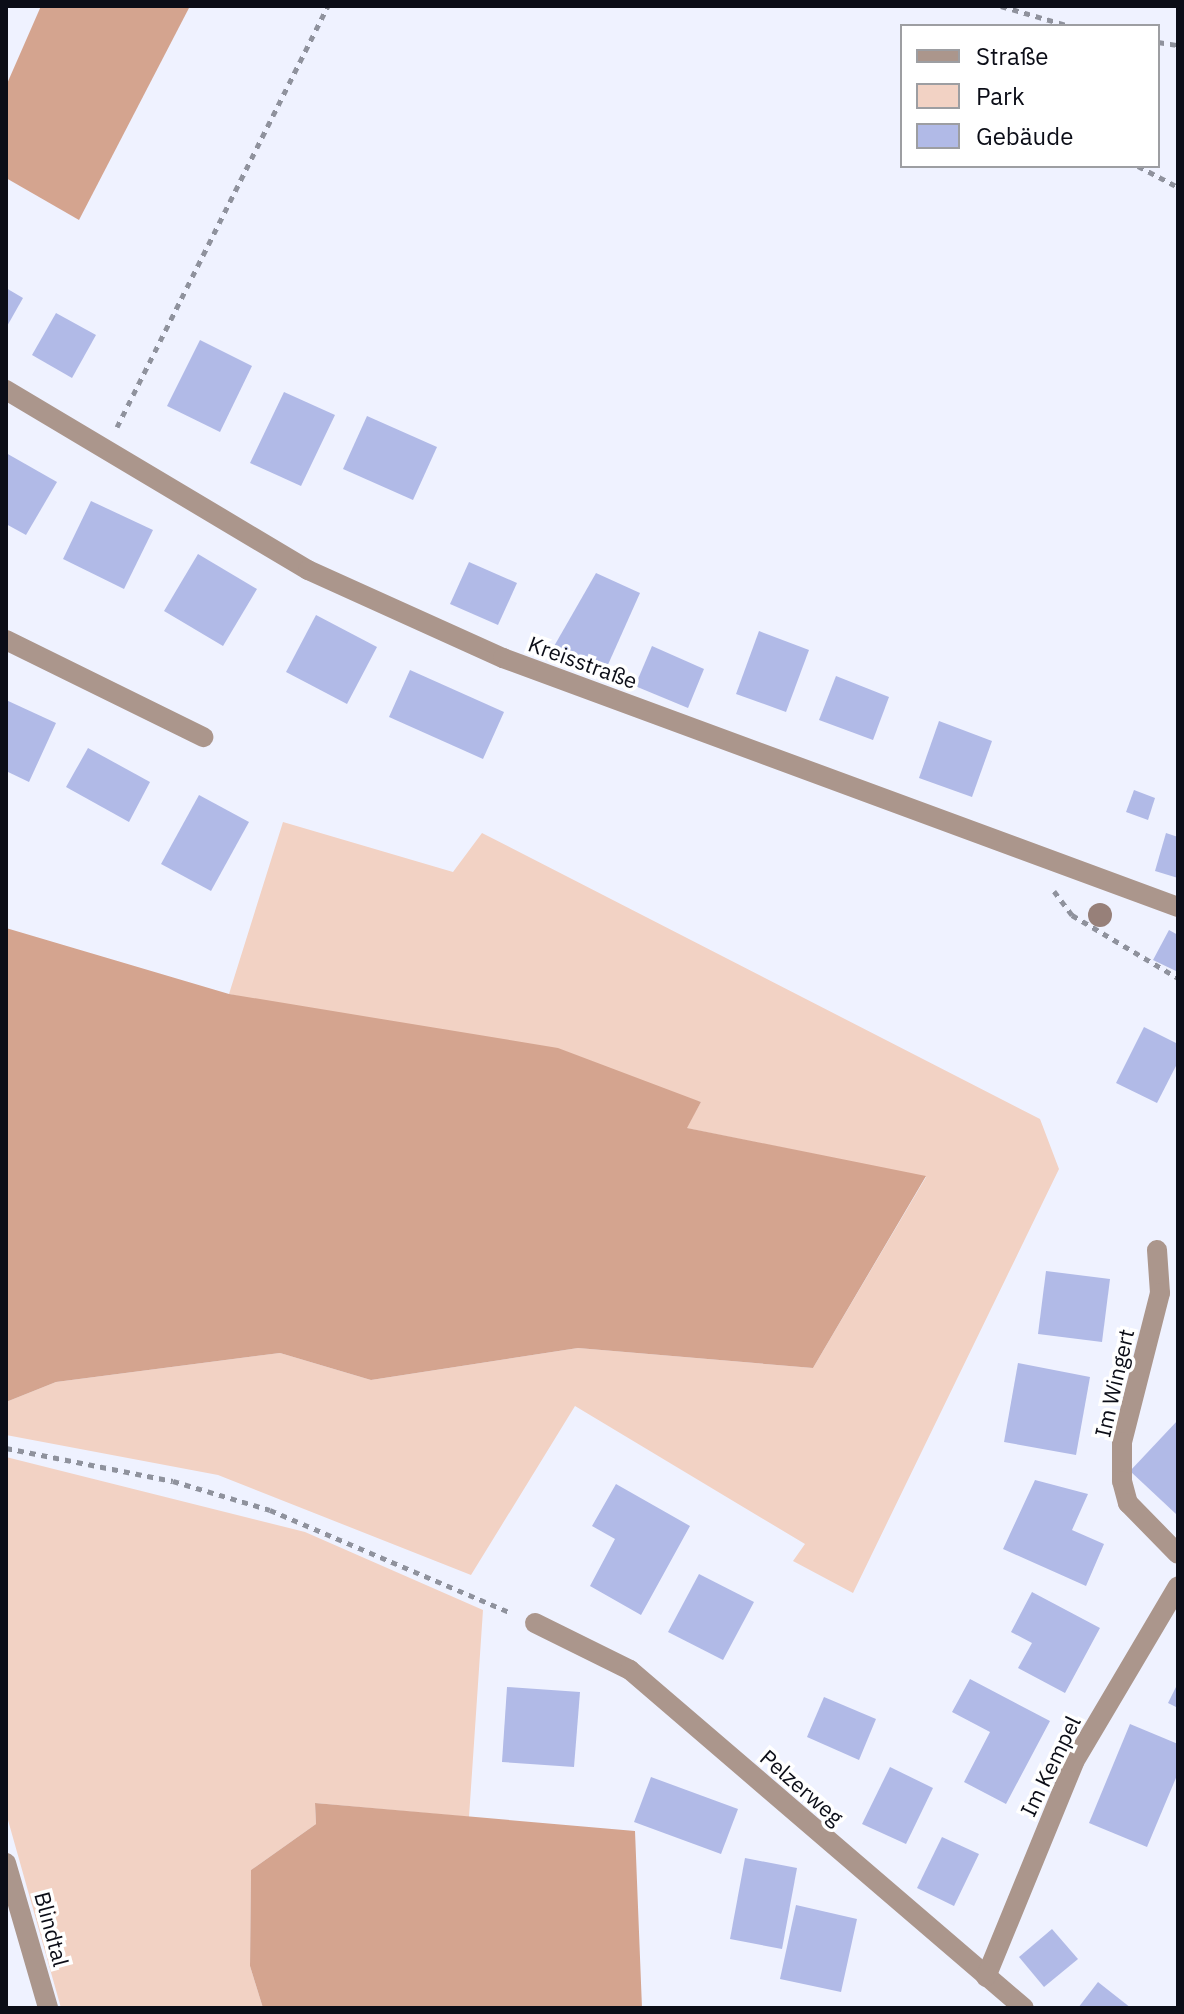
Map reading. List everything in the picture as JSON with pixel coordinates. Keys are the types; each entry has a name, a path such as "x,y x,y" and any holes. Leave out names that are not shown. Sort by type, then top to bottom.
{"street":[{"name":"Kreisstraße","path":"6,390 308,570 503,658 1178,907"},
{"path":"6,640 203,737"},
{"name":"Im Wingert","path":"1157,1250 1160,1293 1137,1369 1122,1481 1128,1503 1178,1554"},
{"name":"Im Kempel","path":"986,1977 1074,1762 1178,1586"},
{"name":"Pelzerweg","path":"535,1623 630,1670 1024,2008"},
{"name":"Blindtal","path":"6,1863 48,2008"}],"path":[{"path":"106,449 328,6"},
{"path":"1001,6 1028,18 1060,24"},
{"path":"1028,18 1030,24"},
{"path":"1142,168 1178,187"},
{"path":"1040,857 1072,915 1178,978"},
{"path":"6,1448 173,1481 270,1510 535,1623"}],"green space":[{"path":"283,822 453,872 482,833 1040,1119 1059,1169 853,1593 793,1561 805,1544 575,1406 471,1575 218,1475 6,1435 6,1402 56,1382 280,1353 371,1380 578,1348 813,1368 926,1177 686,1128 701,1102 229,994"},
{"path":"6,1457 305,1532 483,1610 469,1817 315,1803 316,1824 251,1870 250,1966 263,2008 61,2008 6,1813"}],"shaded area":[{"path":"41,6 190,6 79,220 6,178 6,86"},
{"path":"6,928 229,994 558,1048 701,1102 687,1128 926,1176 813,1368 578,1348 371,1380 280,1353 56,1382 6,1402"},
{"path":"315,1803 635,1831 642,2008 263,2008 250,1966 251,1870 316,1824"}],"building":[{"path":"6,288 23,298 6,328"},
{"path":"56,313 96,335 72,378 32,355"},
{"path":"200,340 252,366 220,432 167,406"},
{"path":"284,392 335,415 301,486 250,463"},
{"path":"367,416 437,447 413,500 343,469"},
{"path":"6,453 57,482 26,535 6,524"},
{"path":"91,501 153,530 124,589 63,559"},
{"path":"198,554 257,589 223,646 164,611"},
{"path":"469,562 517,583 498,625 450,604"},
{"path":"596,573 640,593 602,678 549,655"},
{"path":"316,615 377,647 347,704 286,672"},
{"path":"759,631 809,650 786,712 736,694"},
{"path":"652,646 704,669 688,708 635,686"},
{"path":"410,670 504,712 483,759 389,717"},
{"path":"836,676 889,697 873,740 819,720"},
{"path":"6,700 56,723 29,782 6,771"},
{"path":"939,721 992,741 972,797 919,778"},
{"path":"88,748 150,782 129,822 66,787"},
{"path":"1134,790 1155,798 1148,820 1126,812"},
{"path":"199,795 249,822 211,891 161,864"},
{"path":"1166,833 1178,837 1178,878 1155,871"},
{"path":"1169,930 1178,935 1178,972 1153,960"},
{"path":"1144,1027 1178,1044 1178,1062 1157,1103 1116,1083"},
{"path":"1046,1271 1110,1279 1102,1342 1038,1334"},
{"path":"1018,1363 1090,1377 1076,1455 1004,1442"},
{"path":"1178,1420 1178,1511 1176,1514 1130,1471"},
{"path":"1035,1480 1088,1494 1072,1530 1104,1544 1086,1586 1003,1549"},
{"path":"616,1484 690,1526 641,1615 590,1586 615,1539 592,1526"},
{"path":"699,1574 754,1602 723,1660 668,1632"},
{"path":"1032,1592 1100,1628 1065,1693 1018,1668 1032,1643 1011,1632"},
{"path":"970,1679 1050,1721 1006,1804 964,1782 990,1732 952,1712"},
{"path":"1178,1683 1178,1708 1168,1703"},
{"path":"507,1687 580,1692 574,1767 502,1762"},
{"path":"824,1697 876,1719 859,1760 807,1737"},
{"path":"1130,1724 1178,1744 1178,1773 1147,1847 1089,1823"},
{"path":"890,1767 933,1788 906,1844 862,1824"},
{"path":"651,1777 738,1809 721,1854 634,1822"},
{"path":"942,1837 979,1854 954,1906 917,1888"},
{"path":"745,1858 797,1868 782,1949 730,1939"},
{"path":"796,1905 857,1919 841,1992 780,1979"},
{"path":"1052,1929 1078,1959 1044,1987 1019,1957"},
{"path":"1098,1982 1131,2008 1078,2008"}]}
